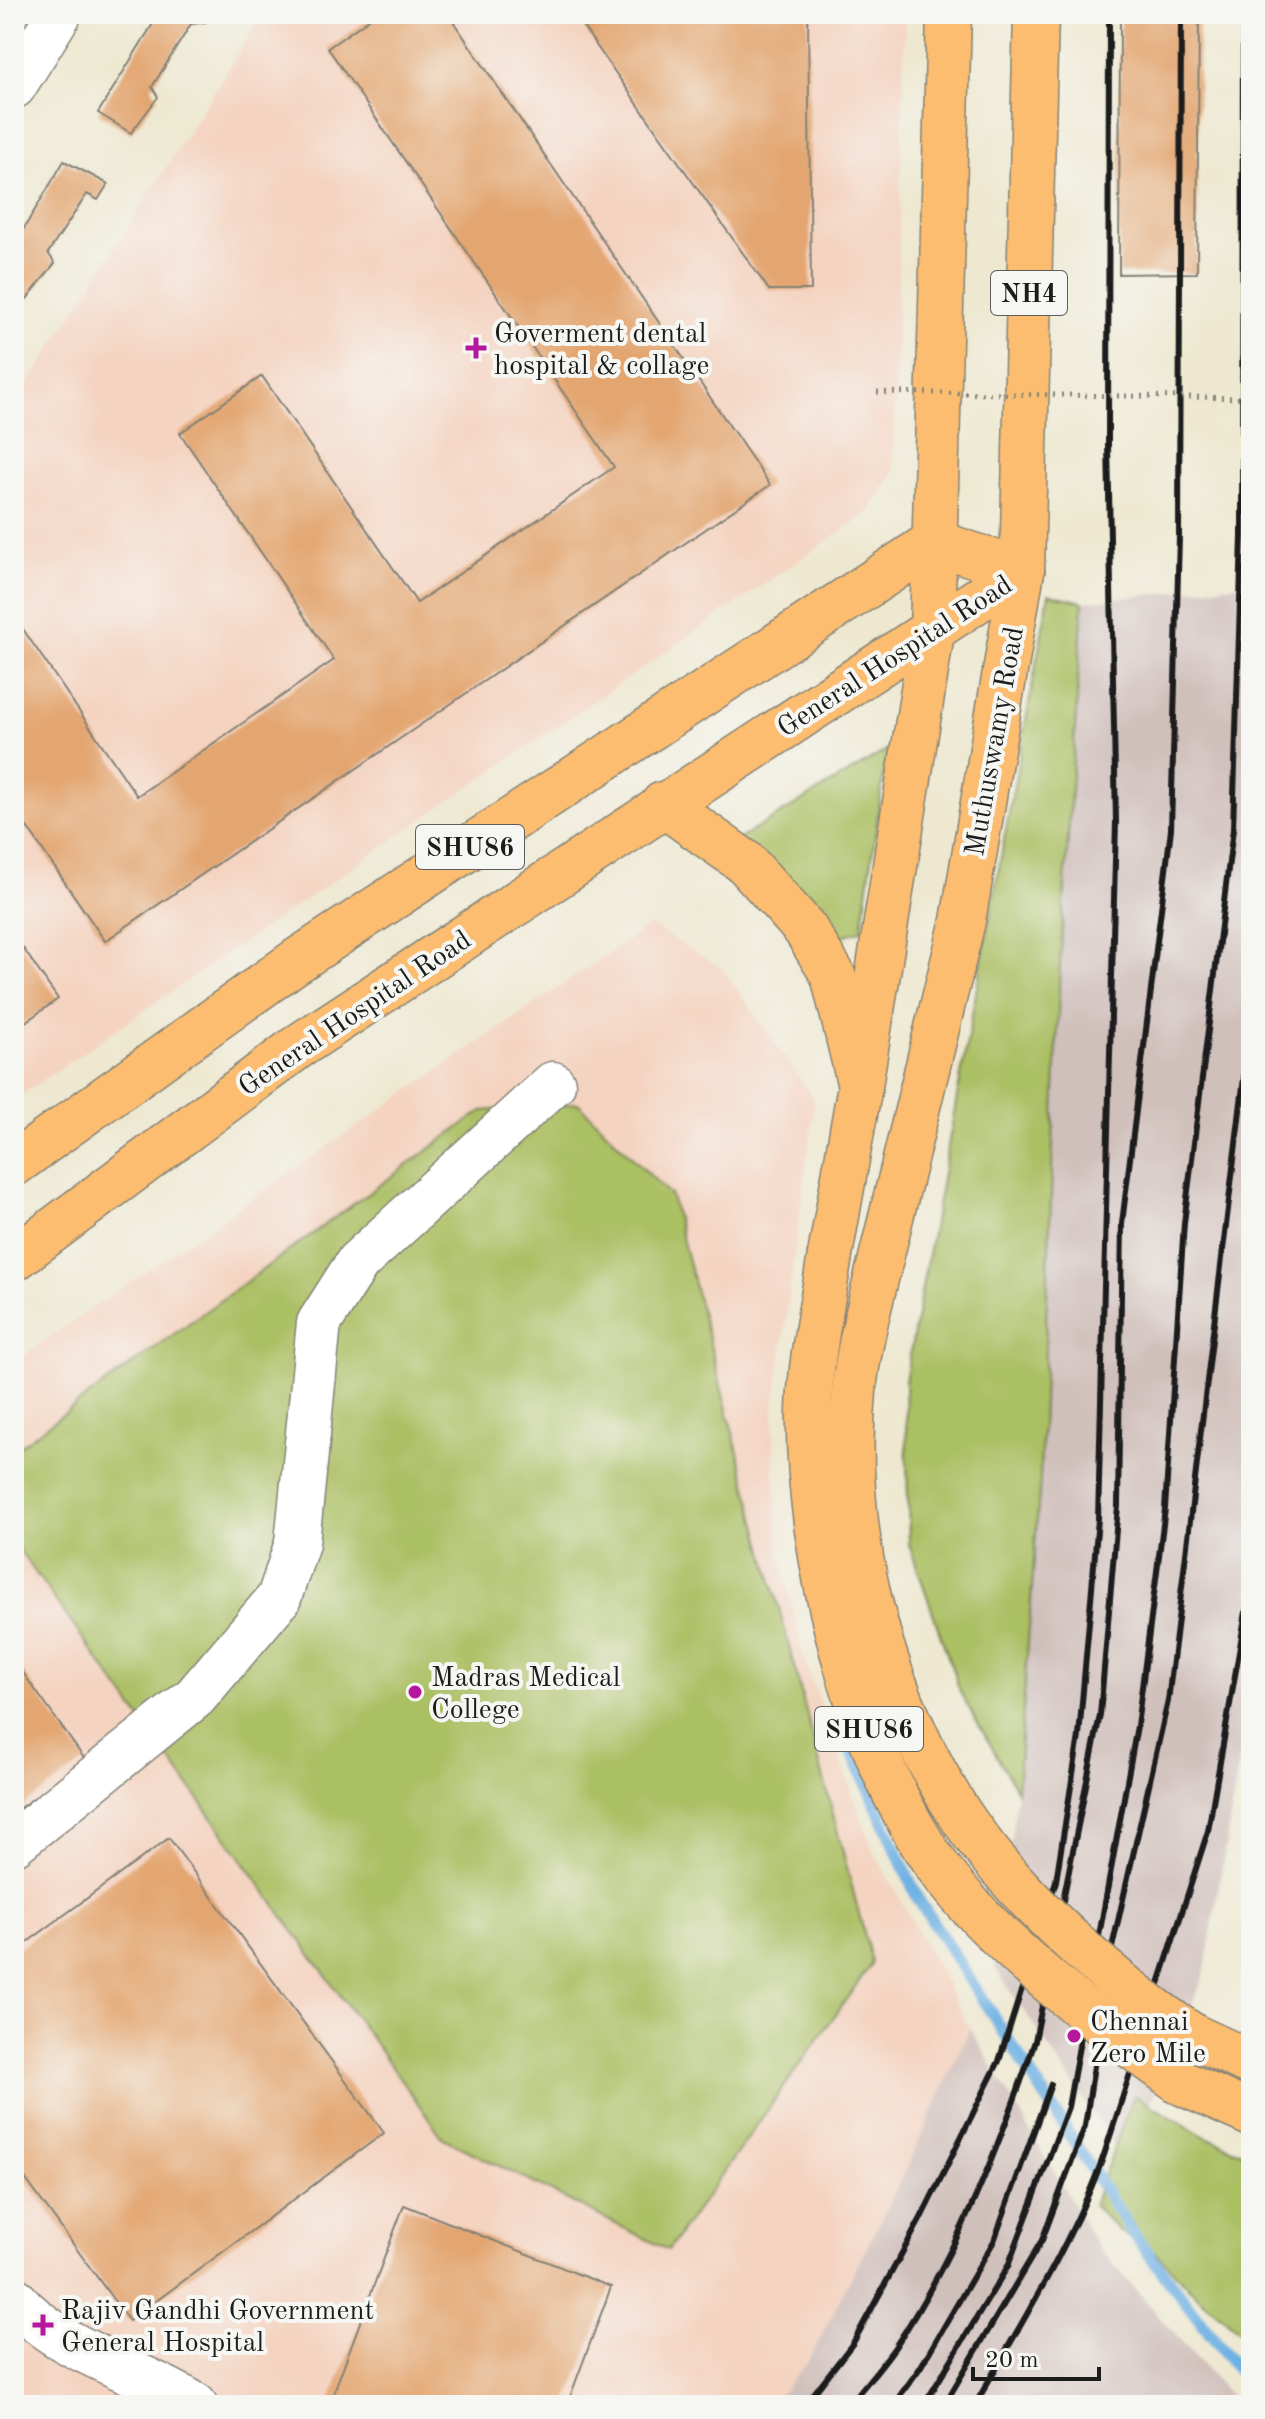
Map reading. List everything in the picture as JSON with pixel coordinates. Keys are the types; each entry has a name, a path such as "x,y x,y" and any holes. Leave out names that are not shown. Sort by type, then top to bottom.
{"main road":[{"path":"934,542 949,14"},
{"name":"Muthuswamy Road","path":"1036,14 1022,571 963,921 879,1267 854,1391 854,1514 871,1601 917,1735 946,1792 978,1838 1102,1968 1147,2006 1193,2036 1251,2063"},
{"name":"General Hospital Road","path":"934,542 1022,571"},
{"name":"SHU86","path":"934,542 932,633 810,1392 814,1500 821,1552 849,1672 888,1778 932,1857 979,1914 1071,2000 1182,2083 1251,2114"},
{"name":"SHU86","path":"14,1164 295,962 934,542"},
{"name":"General Hospital Road","path":"14,1259 299,1046 1022,571"},
{"name":"SHU86","path":"663,804 746,863 805,929 833,975 860,1086"}],"lane":[{"path":"14,86 59,14"},
{"path":"14,1843 195,1697 279,1598 297,1543 319,1323 358,1262 553,1084"},
{"path":"14,2299 75,2346 168,2388 195,2405"}],"path":[{"path":"877,392 1251,398"}],"shaded area":[{"path":"263,14 905,14 893,473 869,512 14,1100 14,407"},
{"path":"1251,583 1251,1690 1204,1976 1125,2161 995,1968 1017,1791 1040,1479 1060,964 1083,602"},
{"name":"Madras Medical College","path":"650,925 723,969 815,1100 774,1411 774,1473 780,1553 804,1658 871,1845 970,2028 902,2178 807,2363 770,2405 14,2405 14,1362"},
{"path":"970,2028 1098,2247 1238,2405 770,2405 807,2363 902,2178"}],"green space":[{"path":"1049,594 1083,602 1060,964 1040,1479 1017,1791 961,1694 909,1544 905,1381"},
{"path":"887,750 862,930 836,938 780,873 734,842"},
{"path":"578,1103 671,1196 872,1963 668,2250 443,2138 14,1543 14,1450 482,1111"},
{"path":"1134,2095 1204,2136 1251,2156 1251,2341 1191,2290 1156,2253 1118,2230 1093,2205"}],"building":[{"path":"159,14 211,14 206,22 191,24 152,87 158,97 131,133 98,113"},
{"path":"376,14 448,14 770,485 105,941 14,808 14,616 137,796 334,660 180,433 262,376 417,603 614,467 328,48"},
{"path":"574,14 808,14 811,290 769,290"},
{"path":"1120,14 1199,14 1197,273 1119,274"},
{"path":"64,161 108,184 98,200 87,194 48,253 55,263 27,299 14,291 14,245"},
{"path":"14,935 58,999 14,1030"},
{"path":"14,1660 86,1761 14,1812"},
{"path":"169,1838 384,2133 129,2321 14,2163 14,1952"},
{"path":"404,2205 611,2287 567,2405 329,2405"}],"waterway":[{"path":"848,1743 918,1899 1132,2232 1251,2387"}],"railway":[{"path":"805,2405 853,2343 920,2220 999,2061 1056,1881 1079,1736 1098,1519 1116,821 1108,445 1109,14"},
{"path":"849,2405 895,2347 938,2275 975,2199 1021,2081 1035,2041 1100,1715 1118,1506 1122,1223 1171,829 1179,536 1181,14"},
{"path":"924,2405 1008,2266 1068,2107 1137,1726 1165,1509 1184,1223 1233,829 1242,536 1243,14"},
{"path":"944,2405 1042,2240 1085,2126 1111,1952 1168,1701 1251,1020"},
{"path":"975,2405 1077,2220 1104,2155 1208,1831 1251,1583"},
{"path":"893,2405 920,2368 994,2241 1051,2084"}],"place":[{"name":"Goverment dental hospital & collage","path":"476,348"},
{"name":"Madras Medical College","path":"415,1692"},
{"name":"Chennai Zero Mile","path":"1074,2036"},
{"name":"Rajiv Gandhi Government General Hospital","path":"43,2325"}]}
